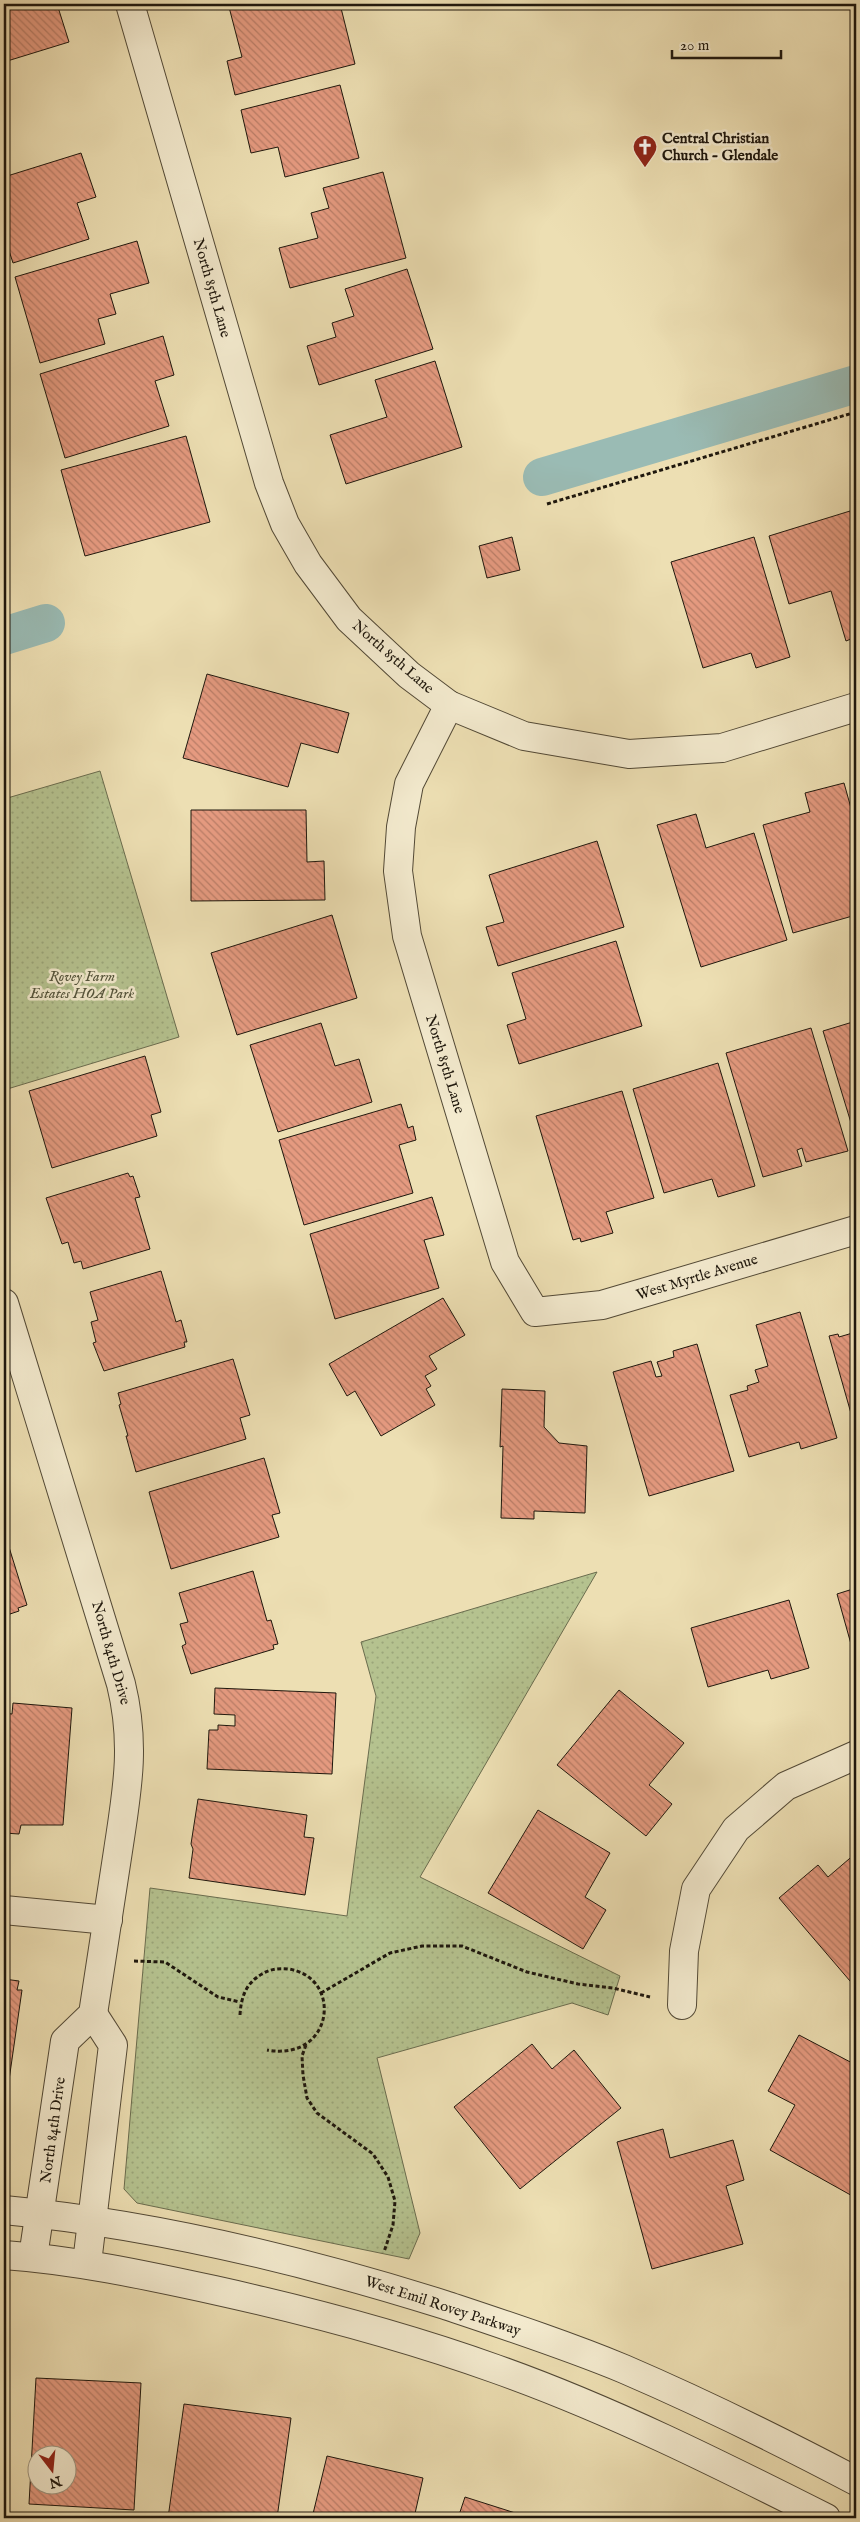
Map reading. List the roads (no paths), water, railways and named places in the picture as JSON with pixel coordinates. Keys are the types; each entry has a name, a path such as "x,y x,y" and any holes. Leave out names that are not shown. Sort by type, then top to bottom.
{"street":[{"name":"North 85th Lane","path":"130,4 269,483 284,524 308,564 349,618 409,675 450,705 410,784 401,827 399,880 408,936 505,1262 535,1312"},
{"path":"450,705 524,736 629,754 722,748 856,707"},
{"name":"West Myrtle Avenue","path":"535,1312 602,1305 856,1230"},
{"name":"North 84th Drive","path":"4,1303 128,1712 130,1739 129,1780 93,2014 65,2041 33,2257"},
{"path":"682,2005 684,1951 696,1889 736,1829 786,1786 856,1755"},
{"path":"4,1910 108,1920"},
{"path":"87,2264 113,2045 93,2014"},
{"name":"West Emil Rovey Parkway","path":"4,2210 41,2213 93,2221 247,2251 374,2283 547,2339 622,2369 705,2405 856,2481"},
{"path":"4,2254 87,2264 277,2304 420,2344 496,2369 644,2430 826,2518"}],"waterway":[{"path":"542,477 856,384"},
{"path":"4,636 46,623"}],"place":[{"name":"Central Christian Church - Glendale","path":"645,168"}],"park label":[{"name":"Rovey Farm Estates HOA Park","path":"82,984"}]}
